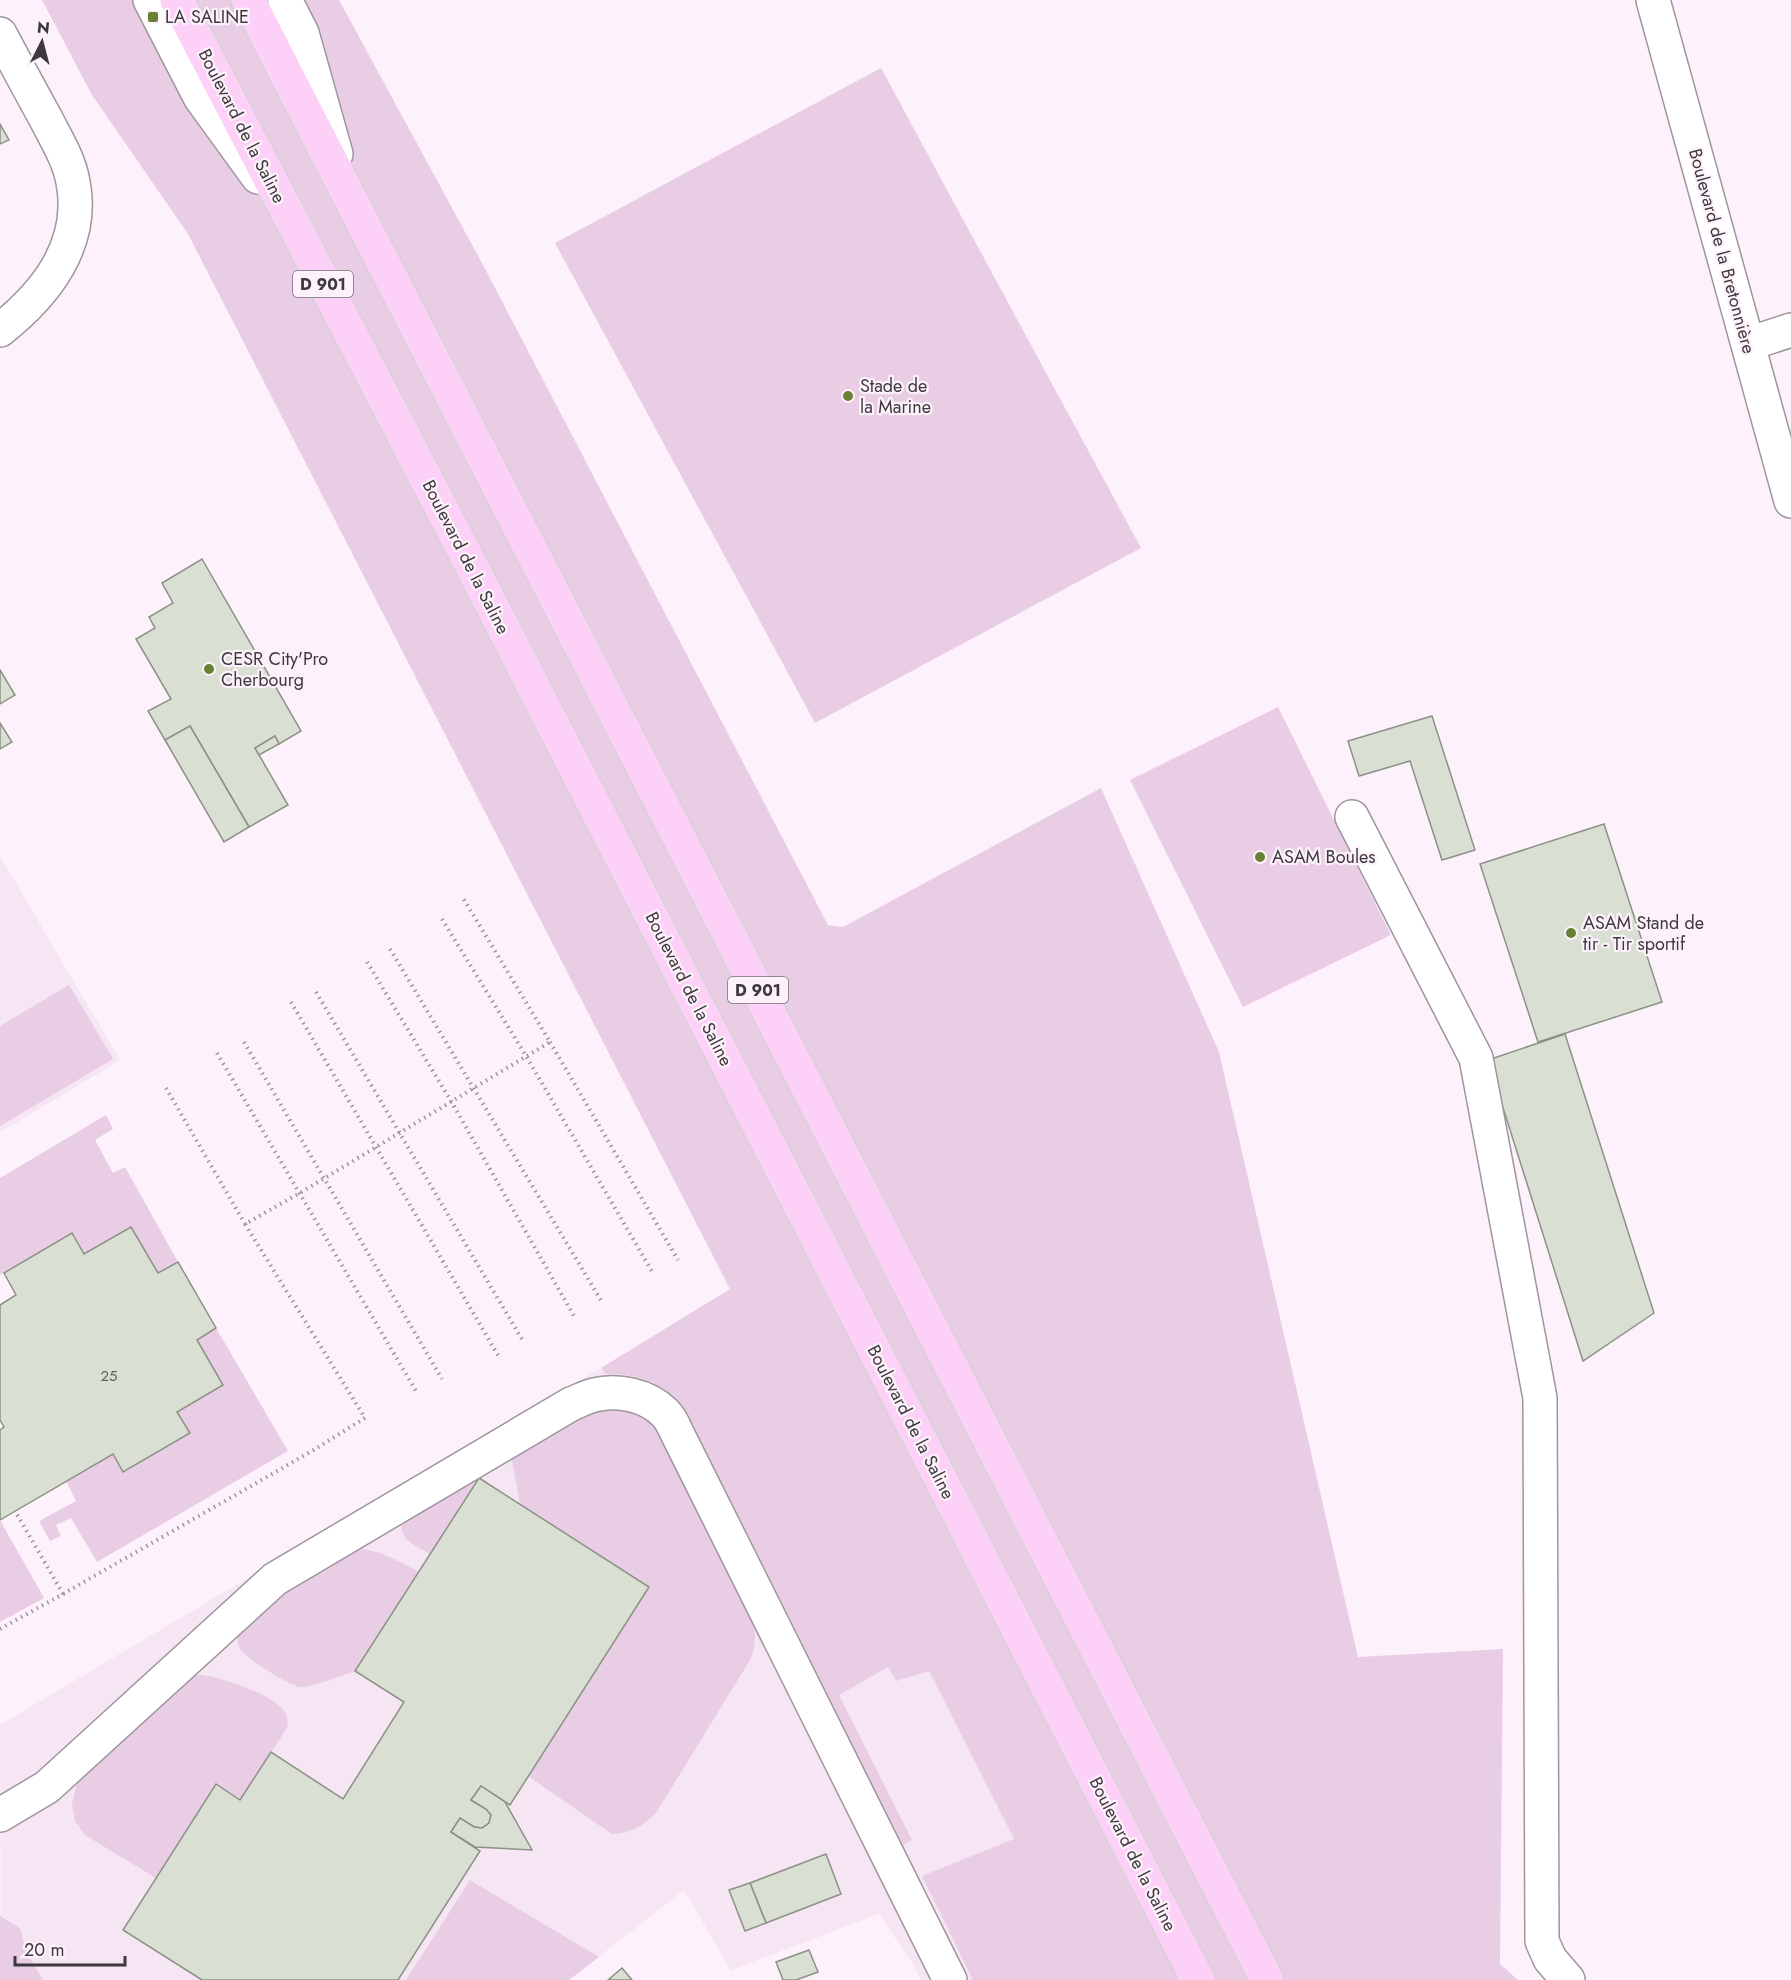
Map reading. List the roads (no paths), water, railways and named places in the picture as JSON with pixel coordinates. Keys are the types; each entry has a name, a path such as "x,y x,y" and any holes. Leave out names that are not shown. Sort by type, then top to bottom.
{"main road":[{"name":"Boulevard de la Saline","path":"177,0 472,567 1198,1980"},
{"name":"D 901","path":"248,0 1268,1980"}],"street":[{"path":"150,0 200,97 289,218"},
{"path":"285,0 302,33 346,190"},
{"name":"Boulevard de la Bretonnière","path":"1653,0 1791,501"},
{"path":"0,34 65,156 73,182 75,206 72,237 42,292 21,314 0,330"},
{"path":"1748,344 1791,330"},
{"path":"1352,817 1476,1058 1540,1398 1542,1941 1550,1959 1568,1980"},
{"path":"0,1815 47,1787 275,1579 572,1404 594,1395 616,1392 635,1395 652,1402 667,1414 950,1980"}],"place":[{"name":"LA SALINE","path":"153,17"},
{"name":"Stade de la Marine","path":"848,396"},
{"name":"CESR City'Pro Cherbourg","path":"209,669"},
{"name":"ASAM Boules","path":"1260,857"},
{"name":"ASAM Stand de tir - Tir sportif","path":"1571,933"}]}
